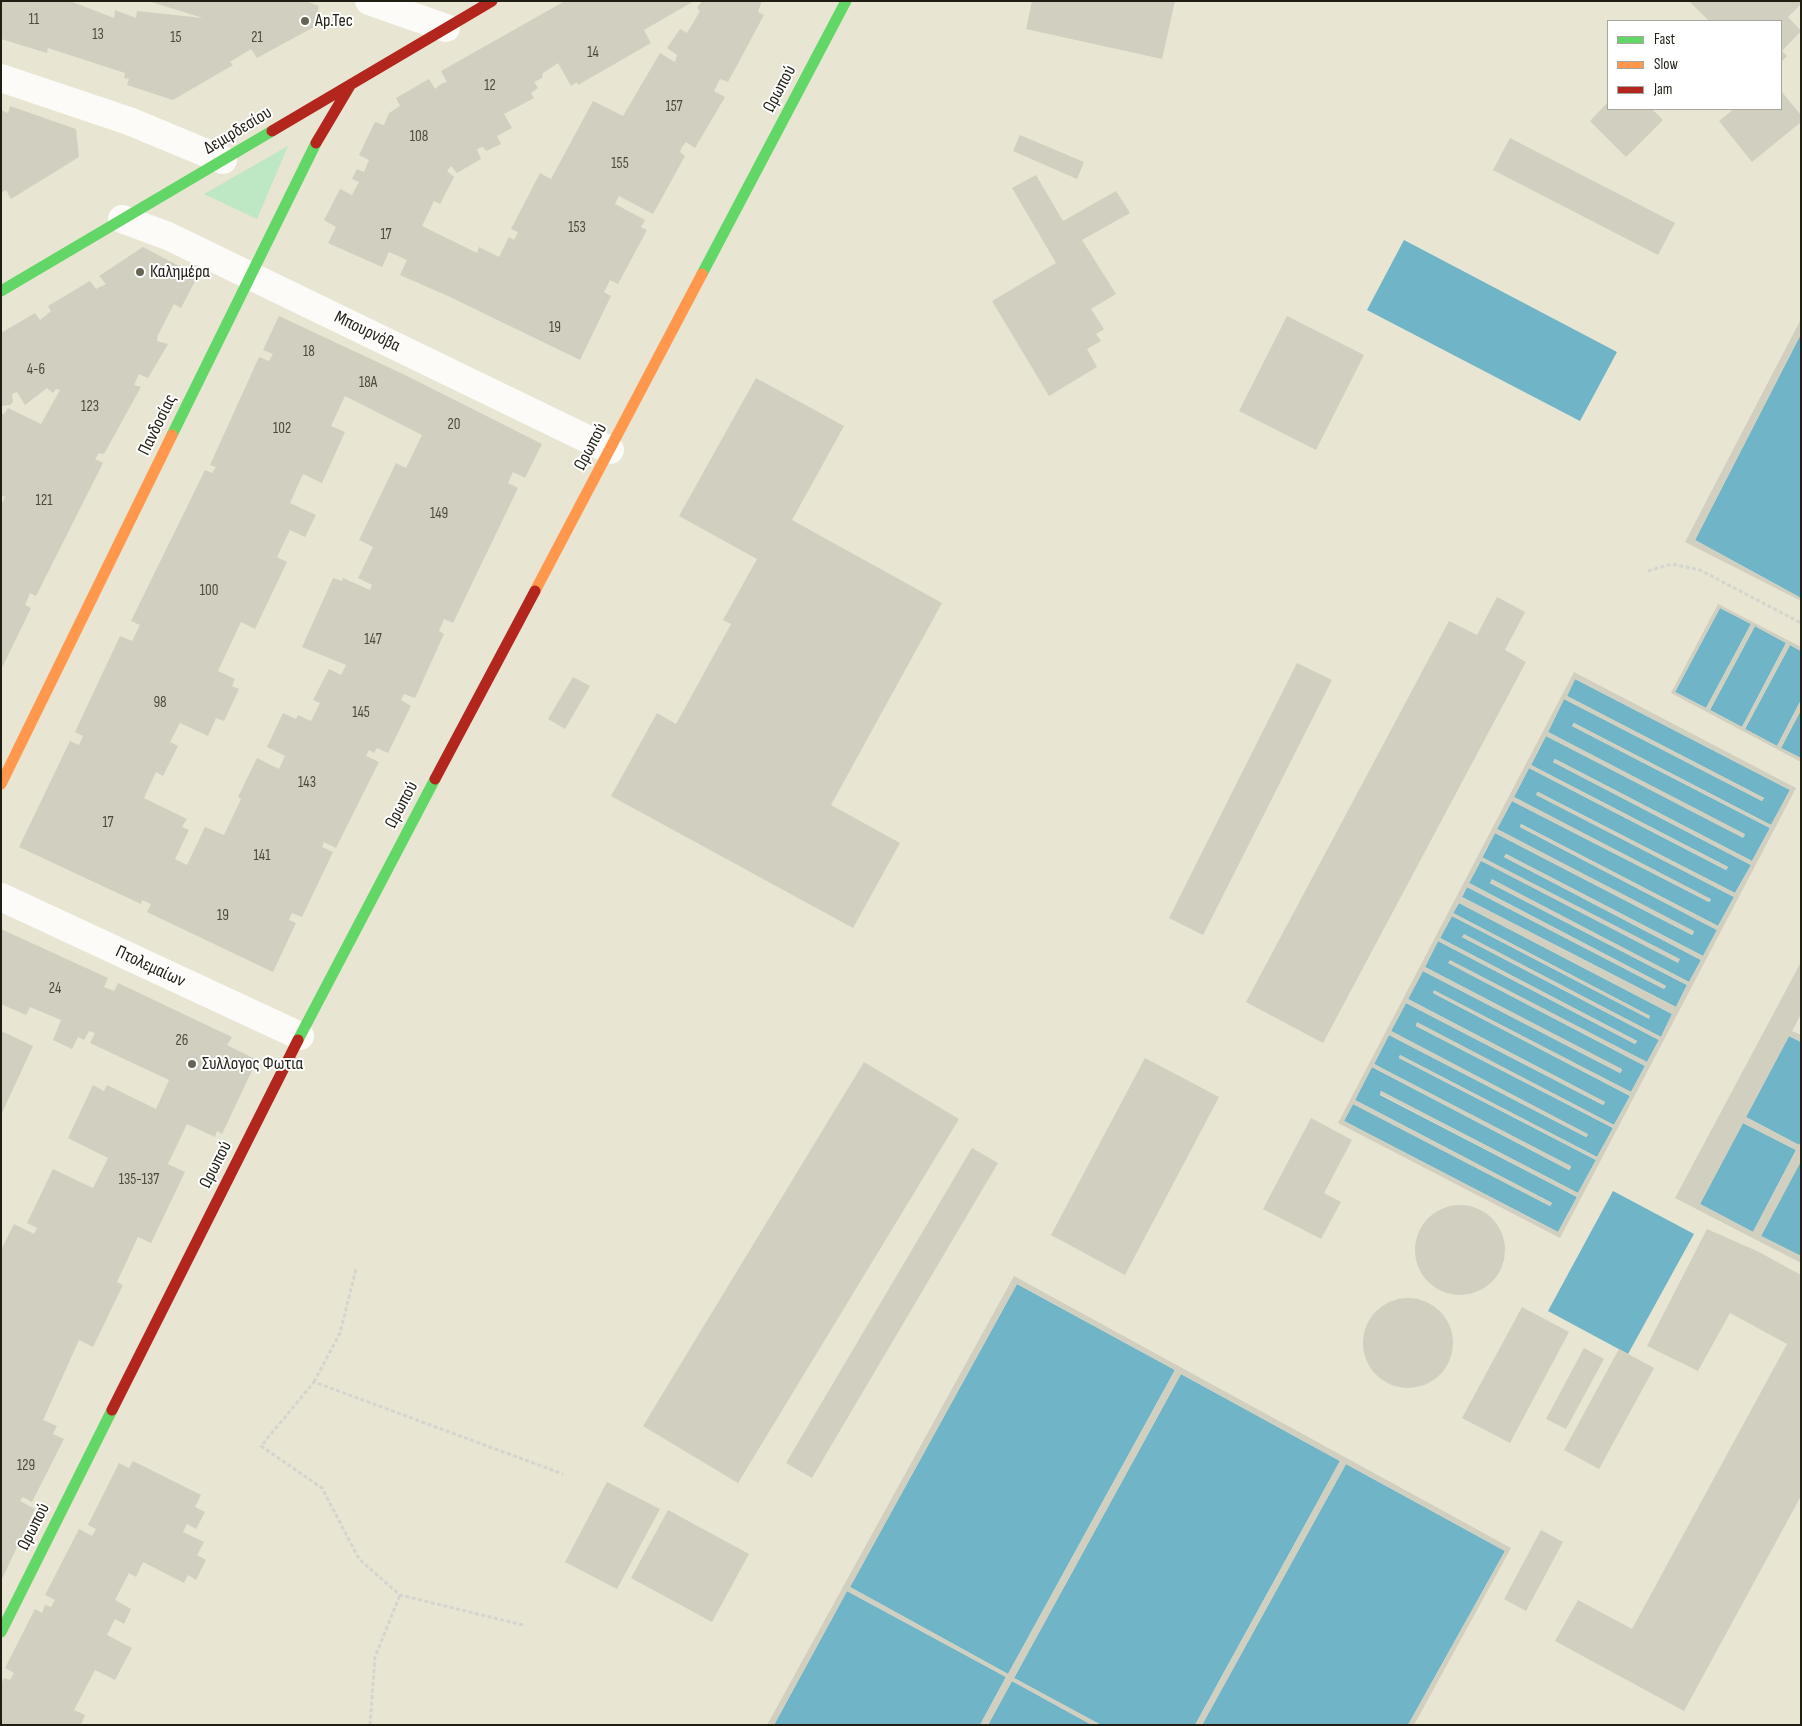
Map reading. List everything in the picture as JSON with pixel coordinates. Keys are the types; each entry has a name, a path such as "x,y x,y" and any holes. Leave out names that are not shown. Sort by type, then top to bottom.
{"street":[{"path":"369,1 446,28"},
{"name":"Δεμιρδεσίου","path":"1,291 492,1"},
{"name":"Ωρωπού","path":"1,1632 300,1036 846,1"},
{"path":"1,78 129,122 224,160"},
{"name":"Πανδοσίας","path":"1,784 320,134 351,84"},
{"name":"Μπουρνόβα","path":"122,219 168,236 610,450"},
{"name":"Πτολεμαίων","path":"1,897 300,1036"}],"path":[{"path":"1648,570 1672,564 1700,570 1801,623"},
{"path":"356,1269 340,1333 314,1382 261,1446 322,1488 359,1559 400,1595 523,1625"},
{"path":"314,1382 563,1474"},
{"path":"370,1725 375,1657 400,1595"}],"green space":[{"path":"288,146 257,219 204,194"}],"water":[{"path":"1404,240 1617,352 1580,421 1367,310"},
{"path":"1801,334 1801,598 1695,540"},
{"path":"1720,608 1751,624 1706,708 1675,692"},
{"path":"1755,626 1786,643 1742,727 1710,710"},
{"path":"1790,645 1801,651 1801,700 1777,746 1745,729"},
{"path":"1575,679 1790,790 1771,825 1574,723 1572,726 1770,828 1752,861 1555,759 1553,762 1751,865 1735,893 1538,792 1536,794 1734,897 1718,926 1521,824 1520,827 1717,930 1703,956 1506,854 1504,857 1701,960 1689,982 1492,880 1490,883 1687,985 1676,1007 1462,897 1467,887 1664,989 1666,986 1469,883 1495,833 1692,935 1694,932 1497,829 1512,801 1709,902 1711,900 1514,797 1529,768 1726,870 1728,867 1531,765 1546,736 1743,837 1745,835 1548,732 1564,699 1762,801 1764,798 1567,696"},
{"path":"1801,710 1801,758 1781,748"},
{"path":"1459,903 1672,1014 1661,1037 1464,935 1462,937 1659,1040 1647,1062 1448,963 1645,1066 1631,1092 1434,991 1433,993 1630,1096 1614,1125 1417,1023 1416,1026 1613,1128 1597,1157 1400,1055 1399,1058 1596,1160 1578,1193 1381,1091 1380,1095 1577,1197 1558,1232 1344,1121 1353,1104 1550,1206 1552,1203 1355,1100 1372,1067 1569,1170 1571,1167 1374,1064 1389,1035 1586,1137 1588,1135 1391,1031 1406,1003 1603,1105 1605,1102 1408,999 1423,971 1620,1073 1622,1070 1425,967 1438,941 1635,1044 1637,1041 1440,938 1452,916 1648,1018 1650,1016 1453,913"},
{"path":"1789,1036 1801,1042 1801,1142 1799,1145 1746,1117"},
{"path":"1743,1123 1796,1150 1753,1232 1700,1204"},
{"path":"1801,1161 1801,1256 1761,1236"},
{"path":"1613,1191 1694,1234 1628,1354 1548,1311"},
{"path":"1017,1284 1175,1370 1008,1674 850,1587"},
{"path":"1181,1374 1340,1461 1195,1725 1101,1725 1014,1678"},
{"path":"1346,1464 1505,1551 1408,1725 1202,1725"},
{"path":"847,1591 1006,1677 980,1725 774,1725"},
{"path":"1012,1681 1092,1725 988,1725"}],"building":[{"path":"1,1 70,1 114,18 115,10 136,18 137,11 203,18 148,1 306,1 319,6 314,27 257,58 251,49 230,62 233,65 173,100 127,85 129,79 124,78 125,73 48,48 47,53 1,39"},
{"path":"565,1 694,1 644,30 651,43 578,85 577,82 571,86 558,63 543,73 542,78 534,82 538,88 531,93 534,98 504,114 512,128 497,136 501,144 486,151 483,147 477,149 481,159 457,173 451,166 447,171 454,177 440,204 434,201 422,226 477,253 479,247 499,257 509,237 514,240 518,232 511,229 540,173 551,179 593,101 623,116 660,53 675,62 677,55 667,48 680,29 687,33 700,11 697,8 702,1 762,1 758,12 764,15 728,82 720,79 714,91 725,97 695,148 686,142 682,147 680,152 685,156 653,214 619,196 615,204 645,220 641,227 647,230 618,284 610,280 604,292 611,296 580,360 448,296 400,275 407,260 389,252 382,267 328,243 336,227 324,220 340,189 352,195 359,182 352,179 357,169 364,172 369,160 359,155 375,122 384,125 389,113 400,106 396,98 429,79 435,89 447,82 441,71"},
{"path":"1032,1 1175,1 1162,59 1026,29"},
{"path":"1689,1 1801,1 1801,4 1788,17 1801,31 1782,51 1782,20 1708,20"},
{"path":"1782,51 1787,56 1782,61"},
{"path":"1782,92 1801,115 1801,122 1752,162 1719,121 1733,110 1782,110"},
{"path":"1607,103 1607,110 1653,110 1663,120 1626,157 1590,121"},
{"path":"10,106 76,129 79,157 11,199 6,190 1,193 1,110 8,113"},
{"path":"1020,135 1084,162 1077,179 1013,151"},
{"path":"1510,138 1675,223 1658,255 1493,170"},
{"path":"1036,175 1063,221 1116,191 1130,213 1082,240 1116,294 1091,309 1104,329 1096,334 1101,341 1087,349 1097,367 1049,396 992,301 1056,263 1012,188"},
{"path":"143,247 198,276 181,308 174,304 158,335 157,341 168,344 148,378 139,374 134,385 141,387 104,454 99,453 95,459 103,463 36,596 30,593 25,605 31,608 1,670 1,505 5,497 1,495 1,413 4,414 8,408 41,424 60,390 56,389 53,393 47,388 25,405 17,392 12,394 13,402 10,405 1,406 1,333 35,313 40,320 51,311 48,306 90,281 96,289 106,284 99,276"},
{"path":"279,316 405,375 542,444 525,478 513,472 508,483 518,488 453,623 444,619 439,631 444,634 415,698 404,694 401,700 411,706 388,753 377,748 374,753 369,750 366,756 379,762 336,848 324,842 322,847 333,852 302,917 292,913 289,920 296,923 273,972 147,912 151,904 142,900 141,904 19,847 70,741 79,745 83,736 75,732 120,636 132,641 140,625 131,621 205,470 212,473 216,467 210,465 259,357 269,361 273,354 263,350","holes":["345,396 422,435 406,468 396,463 359,540 373,547 358,578 372,585 370,590 343,578 342,581 333,578 302,647 346,665 341,675 329,669 313,700 320,703 311,721 298,715 296,719 283,713 267,747 285,756 279,769 257,758 238,797 241,799 224,835 205,827 187,865 175,859 189,830 182,827 187,819 144,798 156,772 163,776 178,746 170,742 180,723 208,736 216,718 224,721 239,689 232,686 235,679 218,671 241,622 255,629 287,562 277,557 290,530 305,537 316,515 290,503 303,474 322,483 345,432 331,426"]},
{"path":"1287,316 1364,355 1316,450 1239,411"},
{"path":"1801,319 1801,334 1695,540 1801,598 1801,601 1685,542"},
{"path":"756,378 844,426 792,520 942,603 831,805 900,843 853,928 611,796 657,713 676,724 731,624 723,620 757,559 679,516"},
{"path":"1497,597 1525,612 1505,650 1526,662 1323,1043 1246,1002 1449,621 1477,635"},
{"path":"1718,604 1801,647 1801,651 1790,645 1745,729 1777,746 1801,700 1801,710 1781,748 1801,758 1801,762 1671,693","holes":["1720,608 1751,624 1706,708 1675,692","1755,626 1786,643 1742,727 1710,710"]},
{"path":"1297,663 1332,680 1203,935 1169,918"},
{"path":"1574,672 1796,788 1560,1238 1338,1123","holes":["1575,679 1790,790 1771,825 1574,723 1572,726 1770,828 1752,861 1555,759 1553,762 1751,865 1735,893 1538,792 1536,795 1734,897 1718,926 1521,824 1520,827 1717,930 1703,956 1506,854 1504,857 1701,960 1689,982 1492,879 1490,883 1687,985 1676,1007 1462,897 1467,887 1664,989 1666,986 1469,883 1481,861 1678,963 1680,959 1482,857 1495,833 1692,935 1694,931 1497,829 1512,801 1709,902 1711,899 1514,797 1529,768 1726,870 1728,867 1531,765 1546,736 1743,838 1745,834 1548,732 1564,699 1762,801 1764,798 1567,696","1459,903 1672,1014 1661,1037 1464,934 1462,937 1659,1040 1647,1062 1450,960 1448,963 1645,1066 1631,1092 1434,990 1433,993 1630,1096 1614,1125 1417,1022 1416,1026 1613,1128 1597,1157 1400,1055 1399,1058 1596,1160 1578,1193 1381,1091 1380,1094 1577,1197 1558,1232 1344,1121 1353,1104 1550,1206 1552,1203 1355,1100 1372,1067 1569,1170 1571,1166 1374,1064 1389,1035 1586,1137 1588,1134 1391,1031 1406,1003 1603,1105 1605,1102 1408,999 1423,971 1620,1073 1622,1069 1425,967 1438,941 1635,1044 1637,1041 1440,938 1452,916 1649,1019 1650,1016 1453,913"]},
{"path":"573,677 590,686 565,729 548,719"},
{"path":"1,929 108,978 104,987 114,991 118,983 232,1037 227,1045 257,1060 222,1134 217,1131 215,1137 187,1124 168,1164 185,1172 151,1243 138,1237 117,1282 123,1285 93,1347 79,1340 43,1420 57,1426 53,1434 64,1439 32,1502 23,1497 20,1501 35,1509 1,1581 1,1250 14,1224 34,1234 37,1228 27,1223 53,1169 93,1188 108,1158 68,1138 93,1085 104,1091 107,1085 156,1109 169,1080 90,1043 95,1033 89,1031 84,1040 78,1037 72,1049 53,1040 61,1020 30,1007 26,1015 1,1004"},
{"path":"1801,962 1801,1014 1792,1031 1801,1035 1801,1042 1789,1036 1746,1117 1799,1145 1801,1142 1801,1161 1761,1236 1801,1256 1801,1263 1675,1198","holes":["1743,1123 1796,1150 1753,1232 1700,1204"]},
{"path":"1,1031 33,1046 1,1115"},
{"path":"1145,1058 1219,1097 1125,1275 1051,1235"},
{"path":"864,1062 959,1119 738,1483 643,1426"},
{"path":"1311,1118 1352,1140 1324,1193 1341,1202 1321,1239 1263,1209"},
{"path":"972,1148 998,1163 812,1478 786,1463"},
{"path":"1460,1205 1477,1209 1492,1218 1501,1233 1505,1250 1501,1267 1492,1282 1477,1291 1460,1295 1443,1291 1428,1282 1419,1267 1415,1250 1419,1233 1428,1218 1443,1209"},
{"path":"1707,1229 1759,1252 1801,1275 1801,1496 1684,1711 1555,1641 1578,1600 1632,1629 1787,1344 1730,1313 1698,1371 1647,1346"},
{"path":"1014,1276 1511,1548 1414,1725 1408,1725 1505,1551 1346,1464 1202,1725 1195,1725 1340,1461 1181,1374 1014,1678 1101,1725 1092,1725 1012,1681 988,1725 980,1725 1006,1677 847,1591 774,1725 767,1725","holes":["1017,1284 1175,1370 1008,1674 850,1587"]},
{"path":"1408,1298 1425,1302 1440,1311 1449,1326 1453,1343 1449,1360 1440,1375 1425,1384 1408,1388 1391,1384 1376,1375 1367,1360 1363,1343 1367,1326 1376,1311 1391,1302"},
{"path":"1522,1307 1569,1332 1510,1443 1462,1418"},
{"path":"1584,1348 1604,1359 1566,1429 1546,1419"},
{"path":"1619,1349 1654,1368 1599,1469 1564,1450"},
{"path":"133,1461 201,1495 195,1507 205,1512 196,1529 187,1524 183,1532 204,1542 197,1555 206,1560 196,1580 188,1575 184,1583 143,1562 136,1577 129,1573 115,1600 131,1609 124,1624 115,1619 107,1635 132,1648 115,1680 95,1670 74,1710 85,1715 81,1725 1,1725 1,1684 4,1678 10,1680 14,1673 5,1668 35,1609 42,1613 45,1605 51,1607 55,1600 45,1595 79,1529 92,1536 96,1529 88,1525 119,1463 129,1468"},
{"path":"607,1482 660,1509 617,1589 565,1562"},
{"path":"668,1510 749,1554 712,1622 631,1578"},
{"path":"1541,1530 1563,1542 1526,1611 1504,1599"}],"traffic: fast":[{"path":"702,274 846,1"},
{"path":"1,291 272,131"},
{"path":"172,435 316,143"},
{"path":"298,1040 435,779"},
{"path":"1,1632 112,1410"}],"traffic: slow":[{"path":"535,591 702,274"},
{"path":"1,784 172,435"}],"traffic: jam":[{"path":"272,131 492,1"},
{"path":"316,143 351,84"},
{"path":"435,779 535,591"},
{"path":"112,1410 298,1040"}],"place":[{"name":"Ap.Tec","path":"305,21"},
{"name":"Καλημέρα","path":"140,272"},
{"name":"Συλλογος Φωτια","path":"192,1064"}]}
